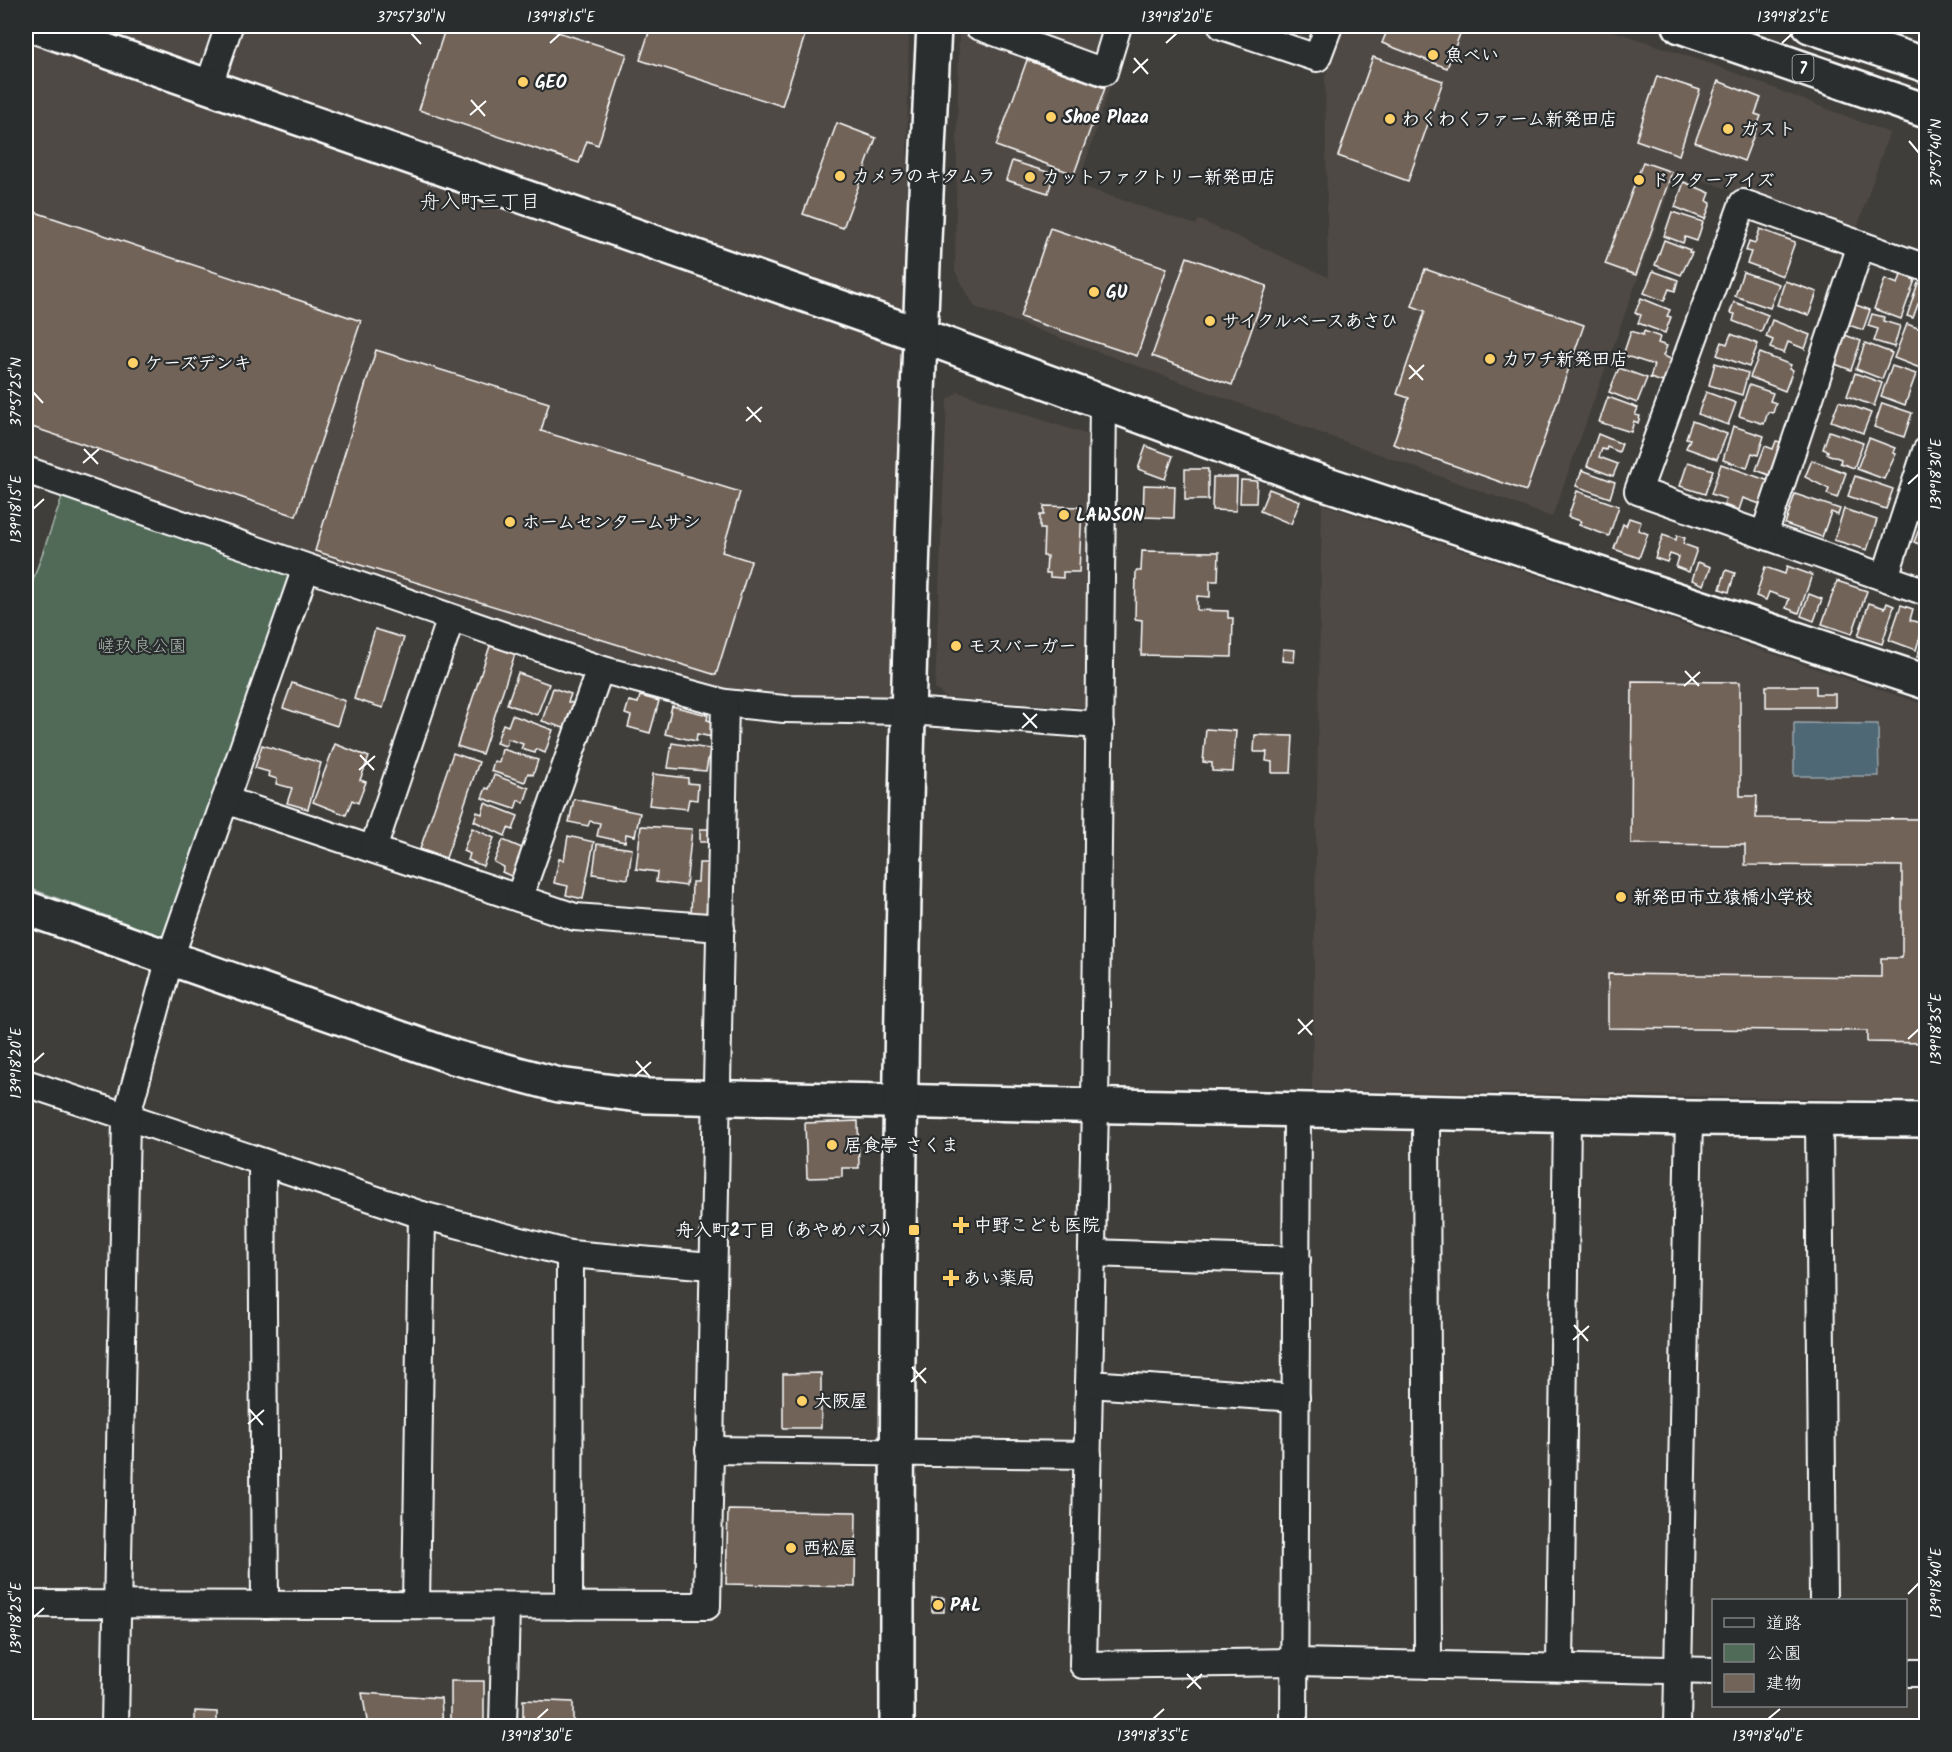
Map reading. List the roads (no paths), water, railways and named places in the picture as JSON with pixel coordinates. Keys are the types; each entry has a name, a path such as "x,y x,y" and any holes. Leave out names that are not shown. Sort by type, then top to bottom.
{"main road":[{"path":"35,26 920,334 1306,477 1926,682"},
{"path":"897,1726 897,1452 910,711 920,334 934,26"},
{"name":"7","path":"1680,26 1926,111"},
{"name":"7","path":"1810,26 1926,65"},
{"path":"26,908 454,1057 559,1085 646,1096 1689,1118 1926,1120"}],"street":[{"path":"209,85 229,26"},
{"path":"978,26 1104,72 1118,26"},
{"path":"1222,26 1317,58 1329,26"},
{"path":"1926,268 1743,203 1638,491 1926,592"},
{"path":"1764,535 1861,244"},
{"path":"1103,402 1095,1106 1083,1665 1295,1662 1712,1671"},
{"path":"1885,577 1926,451"},
{"path":"26,470 600,669 725,703 784,709 910,711 1100,724"},
{"path":"115,1726 126,1118 170,958 306,568"},
{"path":"373,849 451,618"},
{"path":"519,898 600,669"},
{"path":"26,1604 707,1606 711,1266 717,1098 725,703"},
{"path":"225,800 575,916 721,928"},
{"path":"26,1083 422,1215 570,1254 711,1266"},
{"path":"1294,1726 1297,1110"},
{"path":"1426,1112 1428,1665"},
{"path":"1560,1667 1567,1114"},
{"path":"1677,1726 1689,1118"},
{"path":"1819,1118 1823,1599"},
{"path":"262,1162 266,1605"},
{"path":"416,1605 422,1215"},
{"path":"1092,1253 1297,1260"},
{"path":"569,1606 570,1254"},
{"path":"1089,1384 1296,1398"},
{"path":"709,1450 1088,1455"},
{"path":"503,1726 506,1606"},
{"path":"1907,1673 1926,1674"}],"water":[{"path":"1794,723 1878,724 1879,776 1794,776"}],"place":[{"name":"魚べい","path":"1433,55"},
{"name":"GEO","path":"523,82"},
{"name":"Shoe Plaza","path":"1051,117"},
{"name":"わくわくファーム新発田店","path":"1390,119"},
{"name":"ガスト","path":"1728,129"},
{"name":"カメラのキタムラ","path":"840,176"},
{"name":"カットファクトリー新発田店","path":"1030,177"},
{"name":"ドクターアイズ","path":"1639,180"},
{"name":"GU","path":"1094,292"},
{"name":"サイクルベースあさひ","path":"1210,321"},
{"name":"カワチ新発田店","path":"1490,359"},
{"name":"ケーズデンキ","path":"133,363"},
{"name":"LAWSON","path":"1064,515"},
{"name":"ホームセンタームサシ","path":"510,522"},
{"name":"モスバーガー","path":"956,646"},
{"name":"新発田市立猿橋小学校","path":"1621,897"},
{"name":"居食亭 さくま","path":"832,1145"},
{"name":"中野こども医院","path":"961,1225"},
{"name":"舟入町2丁目（あやめバス）","path":"914,1230"},
{"name":"あい薬局","path":"951,1278"},
{"name":"大阪屋","path":"802,1401"},
{"name":"西松屋","path":"791,1548"},
{"name":"PAL","path":"938,1605"}],"district":[{"name":"舟入町三丁目","path":"480,201"}],"park label":[{"name":"嵯玖良公園","path":"142,646"}]}
